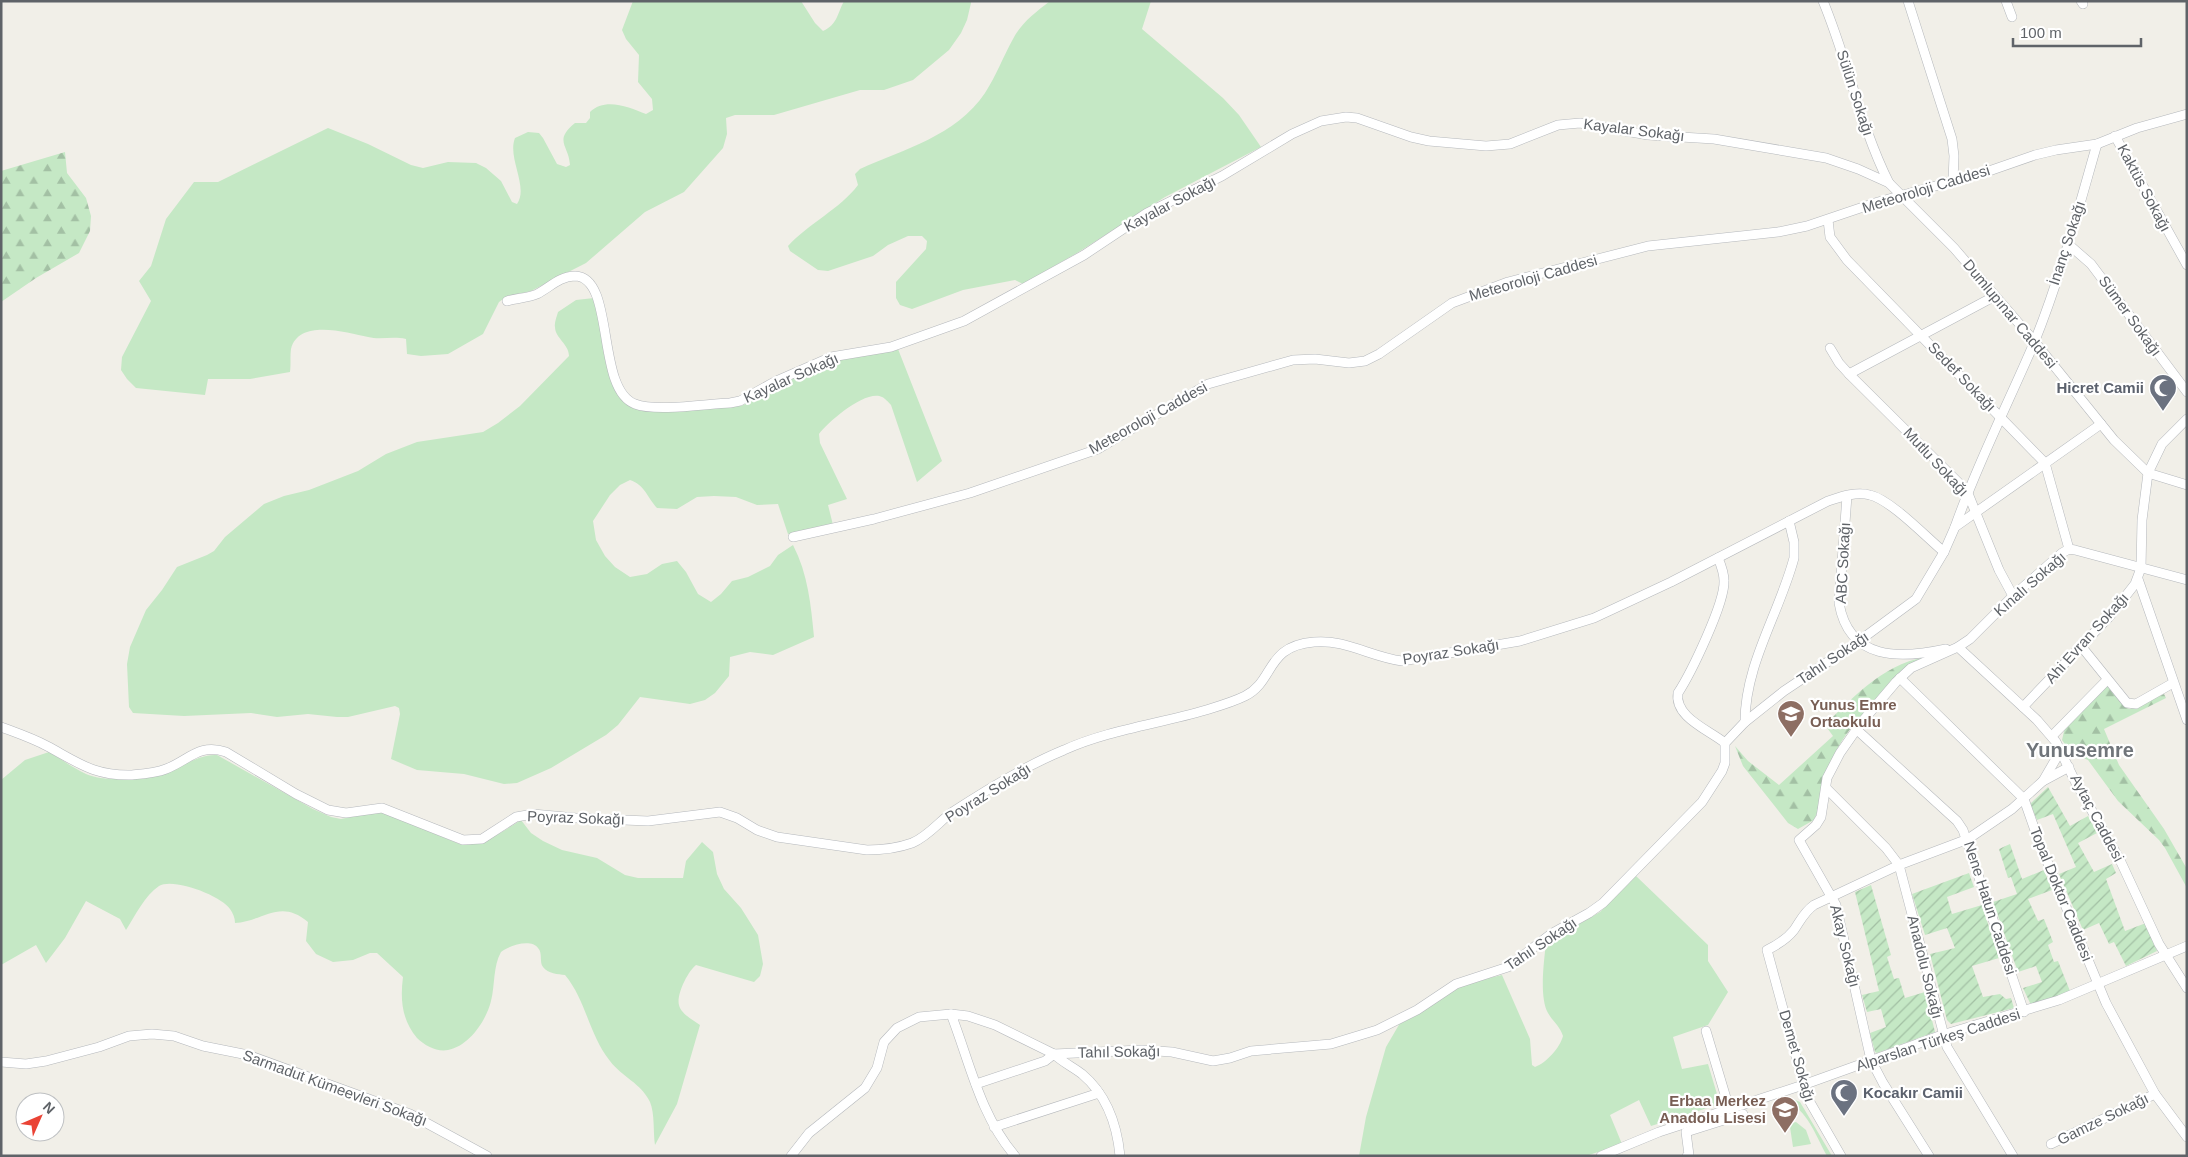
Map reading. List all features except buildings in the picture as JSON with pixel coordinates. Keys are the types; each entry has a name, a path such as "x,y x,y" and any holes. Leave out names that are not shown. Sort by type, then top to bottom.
{"street":[{"name":"Sülün Sokağı","path":"1823,1 1843,52 1871,144 1889,183"},
{"path":"1908,1 1952,140 1954,156 1953,181"},
{"path":"2006,1 2012,17"},
{"name":"Meteoroloji Caddesi","path":"793,537 874,519 970,493 1090,452 1111,443 1208,384 1222,379 1305,359 1349,363 1365,361 1379,354 1452,303 1508,282 1648,246 1778,232 1828,220 1902,195 2056,150 2097,144 2116,136 2187,114"},
{"name":"Kayalar Sokağı","path":"507,301 535,294 566,278 574,276 586,280 596,293 618,387 630,402 646,406 730,403 831,357 892,347 964,321 1084,255 1147,213 1222,176 1292,134 1321,121 1346,117 1357,118 1411,137 1429,141 1486,146 1499,146 1519,142 1558,125 1593,124 1648,135 1714,139 1826,158 1858,169 1889,183 1902,195"},
{"name":"Kaktüs Sokağı","path":"2116,136 2187,265"},
{"name":"İnanç Sokağı","path":"2001,416 2034,341 2068,244 2097,144"},
{"name":"Dumlupınar Caddesi","path":"1902,195 1954,248 2034,341 2101,424 2148,474"},
{"name":"Sedef Sokağı","path":"1828,220 1830,237 1838,250 2045,463 2069,549"},
{"name":"Sümer Sokağı","path":"2068,244 2095,269 2187,392"},
{"path":"1849,374 1995,296"},
{"name":"Mutlu Sokağı","path":"1830,348 1839,363 1849,374 1967,491 1999,570 2012,596"},
{"name":"Tahıl Sokağı","path":"951,1014 968,1016 994,1025 1054,1054 1142,1050 1172,1052 1213,1061 1251,1051 1331,1044 1377,1030 1417,1010 1456,984 1508,967 1551,934 1596,909 1613,894 1702,802 1722,771 1725,763 1725,742 1746,722 1806,675 1859,641 1916,599 1944,552 1967,491 2001,416"},
{"name":"Ahi Evran Sokağı","path":"2023,707 2118,607 2138,579 2141,568 2142,520 2148,474 2162,444 2187,419"},
{"path":"1954,527 2101,424"},
{"path":"2148,474 2187,485"},
{"name":"Poyraz Sokağı","path":"1,727 48,746 84,767 110,774 151,773 166,769 204,749 217,749 226,752 296,794 328,810 346,813 382,808 463,840 482,839 507,822 522,815 533,814 648,821 710,812 729,814 757,830 777,837 867,850 879,850 918,840 953,812 1010,777 1067,748 1127,730 1170,721 1244,697 1256,687 1279,656 1300,644 1313,642 1340,643 1390,660 1402,662 1520,641 1594,618 1718,558 1828,501 1847,496 1863,494 1876,497 1890,506 1944,552"},
{"name":"ABC Sokağı","path":"1847,496 1839,603 1843,619 1859,641 1872,649 1891,655 1918,654 1958,647"},
{"path":"1746,722 1745,704 1752,673 1794,558 1794,542 1789,521"},
{"name":"Kınalı Sokağı","path":"1958,647 1977,633 2012,596 2069,549 2187,580"},
{"path":"1718,558 1723,572 1724,590 1696,663 1678,693 1677,698 1678,704 1685,715 1725,742"},
{"path":"2138,579 2187,720"},
{"path":"2081,646 2123,699 2130,704 2136,704 2173,684"},
{"name":"Akay Sokağı","path":"1929,1156 1883,1083 1871,1060 1845,938 1832,896 1799,840 1816,825 1821,816 1827,778 1856,729 1900,678 1918,664 1958,647"},
{"name":"Aytaç Caddesi","path":"1958,647 2052,736 2120,860 2165,954 2187,988"},
{"name":"Topal Doktor Caddesi","path":"1900,678 2024,799 2039,842 2114,1019 2155,1094 2187,1137"},
{"path":"2052,736 2107,680"},
{"name":"Nene Hatun Caddesi","path":"1856,729 1957,821 1968,839 1982,888 2024,1012"},
{"path":"1832,896 1899,865 1968,839 1996,821 2024,799 2042,781 2061,750"},
{"path":"2042,781 2070,767"},
{"name":"Anadolu Sokağı","path":"1826,788 1886,848 1899,865 1942,1035 1951,1057 2013,1156"},
{"name":"Demet Sokağı","path":"1832,896 1804,912 1795,929 1787,937 1767,950 1803,1085 1811,1106 1840,1156"},
{"name":"Alparslan Türkeş Caddesi","path":"1601,1156 1659,1132 1803,1085 1942,1035 2024,1012 2098,984 2187,946"},
{"path":"790,1156 809,1133 865,1088 877,1068 884,1042 897,1028 919,1017 951,1014 976,1084 994,1127 1015,1156"},
{"path":"1706,1031 1730,1108"},
{"name":"Sarmadut Kümeevleri Sokağı","path":"1,1062 26,1064 46,1061 99,1047 129,1036 152,1034 174,1036 203,1046 248,1055 410,1114 428,1122 487,1156"},
{"path":"976,1084 1045,1061 1054,1054 1084,1076 1109,1108 1116,1127 1120,1156"},
{"path":"994,1127 1099,1093"},
{"name":"Gamze Sokağı","path":"2051,1144 2155,1094"},
{"path":"1687,1156 1689,1155 1686,1132 1743,1114"}],"green space":[{"path":"633,1 801,1 815,23 823,31 832,25 844,1 971,1 971,3 967,20 961,33 949,50 913,80 884,90 860,90 774,115 735,115 726,118 727,134 723,148 684,192 645,212 586,263 531,291 506,297 499,302 483,334 448,354 421,356 407,354 406,339 373,338 325,330 303,333 296,339 291,349 290,372 250,379 208,379 205,395 136,388 127,379 121,370 122,357 151,301 139,281 151,266 166,219 194,182 218,182 328,128 368,144 411,165 423,168 448,162 476,163 486,168 501,181 512,202 517,204 521,189 513,146 515,138 528,132 539,133 557,164 566,167 570,165 563,139 565,134 575,123 586,123 590,118 590,112 596,107 610,104 646,114 653,110 652,99 638,82 639,55 626,39 622,30"},
{"path":"1050,1 1151,1 1142,29 1223,98 1239,115 1261,147 1165,197 1077,253 1023,284 1015,280 963,290 912,309 900,305 896,298 896,282 926,249 927,241 922,236 908,236 888,245 873,256 828,271 818,270 790,251 788,246 796,238 851,194 858,185 855,174 860,169 928,140 944,131 973,108 989,87 1016,33 1029,18"},
{"path":"65,152 67,173 86,198 91,216 90,231 79,253 36,278 1,302 1,171"},
{"path":"594,298 622,399 631,407 648,411 741,406 781,383 814,368 847,357 898,349 942,461 917,482 891,405 883,398 875,396 857,402 848,408 830,422 819,434 820,443 847,499 828,505 833,525 788,534 778,504 757,505 736,497 697,497 677,509 657,508 642,488 630,480 620,485 610,495 593,521 596,540 605,556 615,567 630,577 647,574 662,564 677,561 686,572 698,594 711,602 732,581 748,577 770,566 778,555 793,545 805,578 814,637 773,655 750,652 730,657 729,676 715,693 705,700 690,704 640,697 618,725 606,735 551,768 517,783 504,784 464,774 417,770 391,759 400,714 399,708 395,706 348,717 308,714 277,717 251,713 184,716 133,713 129,707 127,664 130,647 146,610 177,567 214,551 225,537 264,504 284,496 309,490 358,471 386,454 417,442 483,432 498,423 520,406 569,356 567,348 556,331 555,324 558,312 576,300"},
{"path":"1933,656 1923,659 1874,703 1851,728 1835,754 1814,820 1798,829 1788,823 1743,766 1735,746 1748,761 1779,785 1833,736 1825,725 1860,691 1901,664"},
{"path":"2108,686 2126,708 2130,709 2164,694 2166,698 2104,729 2119,765 2164,829 2187,869 2187,888 2159,840 2118,801 2088,760 2071,753 2062,740 2065,727 2103,688"},
{"path":"49,752 86,774 116,779 140,778 161,774 199,758 217,755 313,809 331,817 341,819 376,812 384,813 462,845 486,840 521,820 531,833 543,841 562,850 597,858 625,875 638,878 683,878 686,861 702,842 713,852 717,874 724,889 741,908 758,935 763,964 760,976 754,982 696,965 690,972 679,995 679,1005 685,1014 700,1025 677,1104 655,1145 653,1112 646,1095 610,1061 597,1040 572,985 565,975 553,973 545,969 542,965 540,952 535,945 525,943 514,945 501,952 495,969 491,1001 485,1017 470,1038 456,1048 448,1050 427,1046 417,1038 408,1024 403,1009 403,977 377,953 370,953 353,960 333,962 316,954 306,941 308,922 298,915 280,911 235,923 232,912 225,904 208,894 186,886 166,884 159,886 145,900 126,930 120,919 86,901 65,938 46,963 36,945 1,965 1,780 25,760"},
{"path":"2048,787 2070,826 2088,816 2097,833 2078,843 2094,872 2112,864 2116,873 2106,879 2125,931 2146,923 2157,951 2126,966 2114,942 2109,944 2099,923 2083,930 2059,874 2076,867 2053,814 2037,820 2030,804"},
{"path":"2010,844 2022,879 2044,870 2052,890 2028,899 2038,921 2044,919 2053,942 2048,945 2054,962 2058,961 2070,991 2037,1004 2030,1003 2023,988 2042,982 2036,966 2018,972 1993,902 2017,894 2011,877 2008,878 1999,849"},
{"path":"1969,873 1974,887 1947,897 1952,914 1982,905 1999,958 1972,966 1983,997 2000,994 2006,999 2011,998 2014,1008 1951,1024 1947,1020 1930,954 1955,948 1947,928 1925,935 1912,894"},
{"path":"1636,876 1708,945 1708,961 1728,992 1708,1025 1673,1037 1682,1069 1708,1064 1720,1104 1651,1126 1639,1100 1610,1115 1622,1144 1586,1156 1359,1156 1366,1117 1386,1047 1400,1023 1460,987 1468,983 1502,975 1530,1039 1532,1065 1535,1067 1539,1065 1552,1054 1563,1036 1545,1006 1543,979 1546,943 1600,912"},
{"path":"1871,885 1891,955 1887,957 1894,979 1899,978 1905,998 1925,992 1935,1032 1877,1053 1875,1052 1870,1033 1886,1027 1881,1009 1867,1012 1862,995 1879,991 1855,892"},
{"path":"1793,1099 1800,1102 1832,1156 1827,1156 1803,1113 1791,1104"},
{"path":"1796,1122 1806,1130 1811,1144 1793,1147 1790,1127 1786,1128 1785,1125"}],"place":[{"name":"Hicret Camii","path":"2163,412"},
{"name":"Yunus Emre Ortaokulu","path":"1791,738"},
{"name":"Kocakır Camii","path":"1844,1117"},
{"name":"Erbaa Merkez Anadolu Lisesi","path":"1785,1134"}],"district":[{"name":"Yunusemre","path":"2080,750"}]}
